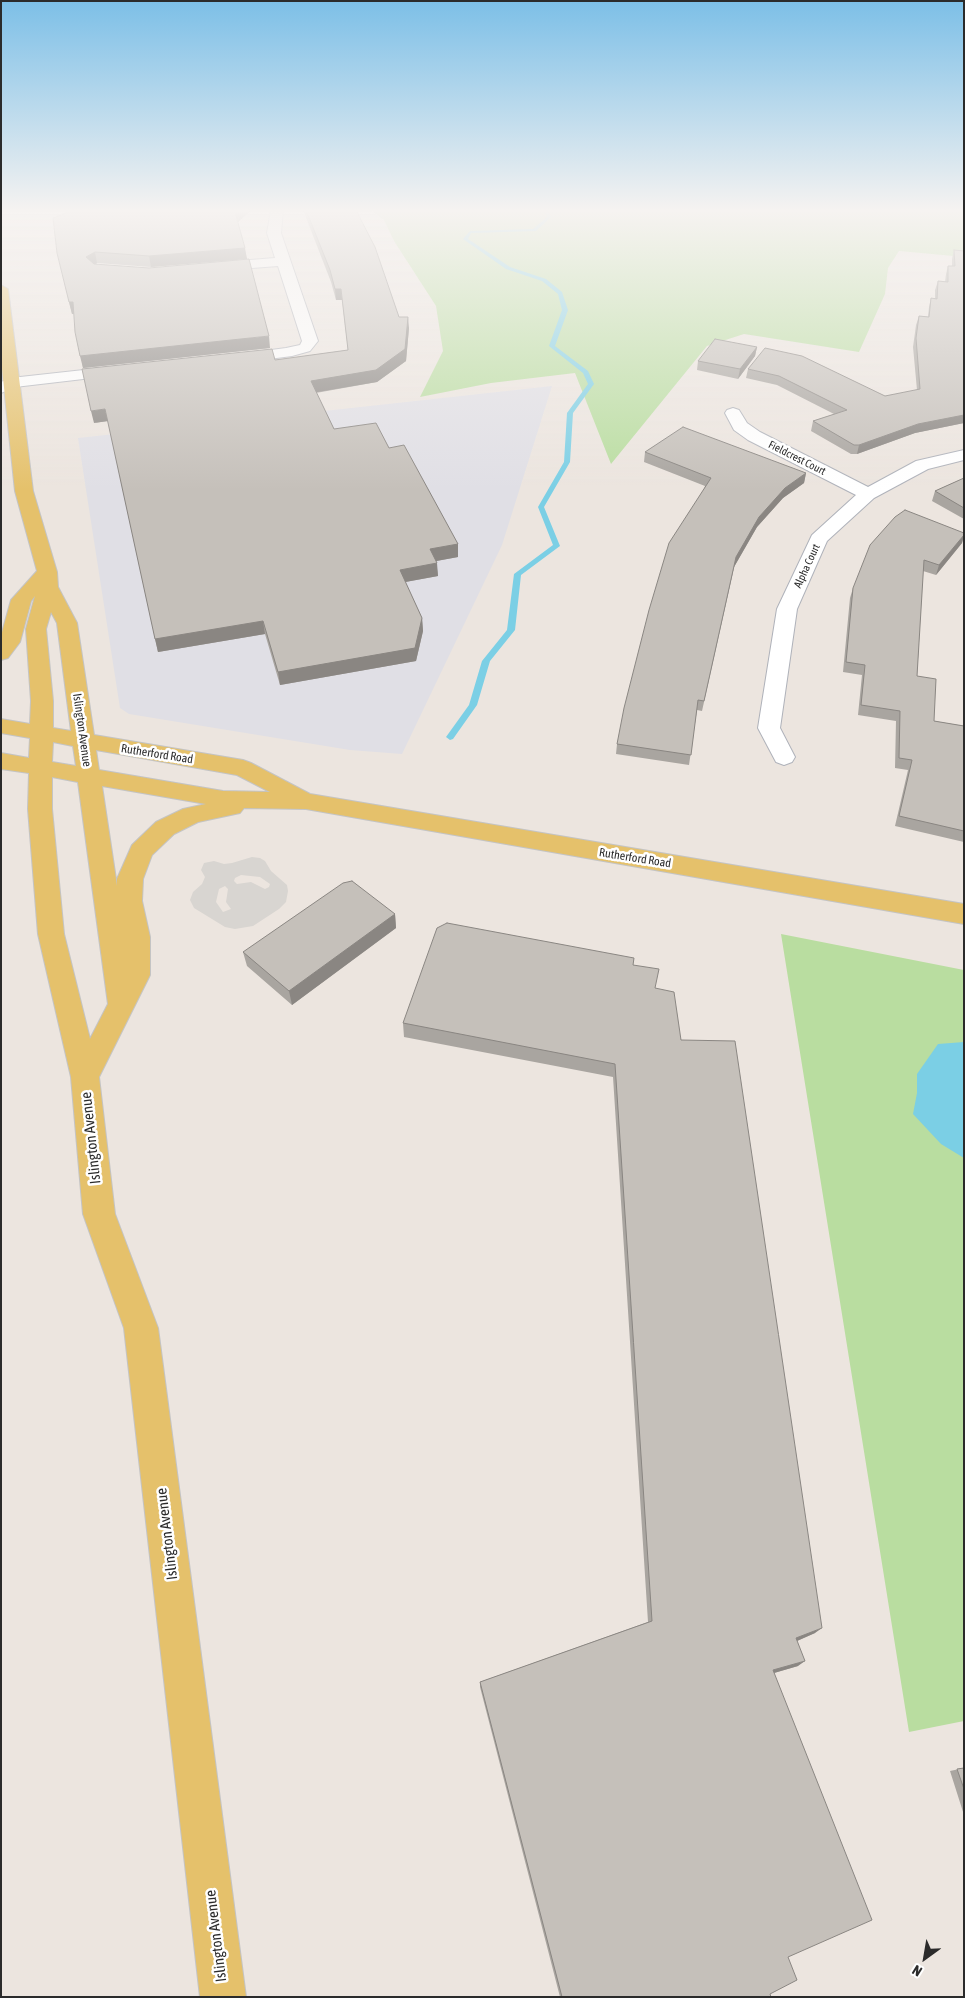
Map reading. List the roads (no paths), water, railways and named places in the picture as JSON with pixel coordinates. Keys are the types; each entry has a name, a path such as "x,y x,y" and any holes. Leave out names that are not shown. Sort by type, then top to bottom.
{"main road":[{"name":"Islington Avenue","path":"1,303 4,384 24,490 48,579 67,623 121,1003 84,1077"},
{"name":"Islington Avenue","path":"48,579 36,629 42,701 40,808 51,934 84,1077 99,1214 141,1328 223,1997"},
{"path":"1,654 10,642 21,600 48,579"},
{"name":"Rutherford Road","path":"1,726 243,768 306,801"},
{"name":"Rutherford Road","path":"1,761 223,800 306,801 964,914"},
{"path":"121,1003 136,975 137,937 129,900 130,879 141,851 165,828 192,815 230,807 356,810"}],"street":[{"path":"220,360 287,353 305,348 310,340 297,303"},
{"path":"4,384 134,370"},
{"name":"Fieldcrest Court","path":"733,413 740,426 754,436 868,494"},
{"name":"Alpha Court","path":"784,757 769,728 787,609 820,539 868,494 922,465 964,455"}],"water":[{"path":"964,1042 964,1158 941,1144 913,1114 917,1093 917,1074 938,1044"}],"waterway":[{"path":"450,737 473,705 486,661 511,630 518,574 557,546 541,507 567,462 570,413 591,384 586,372 552,346 565,310 563,303"}]}
